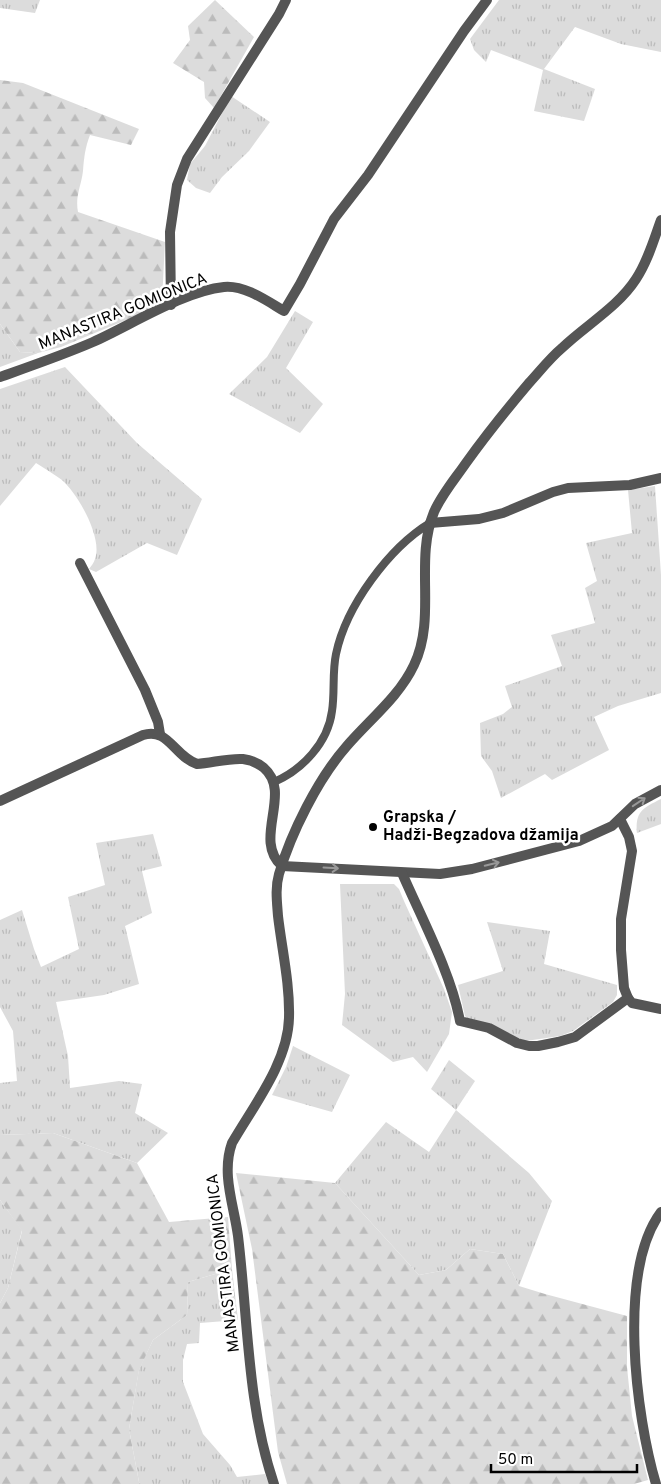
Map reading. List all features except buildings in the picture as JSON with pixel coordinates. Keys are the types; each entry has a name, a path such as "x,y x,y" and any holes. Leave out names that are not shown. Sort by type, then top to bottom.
{"street":[{"path":"171,305 170,232 177,185 187,159 286,0"},
{"name":"MANASTIRA GOMIONICA","path":"0,377 94,342 198,294 225,287 241,289 284,311 334,219 368,175 464,31 487,0"},
{"name":"MANASTIRA GOMIONICA","path":"274,1484 260,1435 253,1388 238,1234 226,1170 232,1143 279,1063 286,1040 289,1018 277,894 278,876 300,822 321,780 346,747 397,692 414,665 421,647 425,624 424,564 427,535 440,500 495,423 561,349 620,299 636,279 646,260 661,220"},
{"path":"430,523 479,519 503,513 553,492 568,488 630,485 661,478"},
{"path":"80,563 145,690 158,722 160,734 180,755 190,762 197,764 239,759 249,760 270,773 276,790 270,840 274,856 282,866 440,874 472,869 579,841 603,831 620,820 635,804 661,790"},
{"path":"0,801 143,734 160,734"},
{"path":"620,820 629,837 632,851 622,919 621,950 624,988 632,1003 639,1006 661,1009"},
{"path":"402,873 447,976 460,1021 490,1028 517,1043 538,1046 575,1037 628,998"},
{"path":"656,1484 642,1426 637,1388 636,1289 646,1241 651,1228 661,1212"}],"lane":[{"path":"274,782 290,775 306,761 324,737 330,723 336,654 343,631 358,599 409,537 430,523"}],"green space":[{"path":"0,0 40,0 35,13 0,8"},
{"path":"215,0 254,37 214,108 205,98 204,82 173,63 190,40 188,26"},
{"path":"499,0 661,0 661,52 621,44 575,27 544,69 595,89 584,121 534,111 543,70 491,50 486,62 474,50 470,39"},
{"path":"0,80 23,83 139,129 131,145 90,135 78,196 78,212 165,242 162,301 143,313 61,347 38,353 20,352 0,324"},
{"path":"231,96 270,122 249,151 222,177 210,193 196,188 187,180 190,164 205,146"},
{"path":"295,311 313,322 286,368 323,404 300,433 229,394 267,357"},
{"path":"0,324 20,352 38,353 0,367"},
{"path":"65,367 137,443 202,499 177,555 147,543 96,572 89,569 95,560 97,550 88,517 75,495 62,480 36,463 0,506 0,389"},
{"path":"655,486 661,575 661,693 618,706 594,717 609,750 552,780 545,774 501,798 492,771 481,756 480,723 503,714 512,707 505,686 562,666 551,635 595,623 585,588 597,581 586,543 632,533 628,490"},
{"path":"661,799 661,824 637,833 637,820 641,811"},
{"path":"153,834 162,866 142,871 152,913 125,926 139,984 104,995 56,1002 68,1056 70,1088 119,1081 142,1084 135,1113 168,1133 137,1163 53,1133 0,1135 0,1083 17,1081 13,1031 0,1007 0,920 22,910 41,967 79,949 68,897 105,885 96,843"},
{"path":"340,884 394,884 399,889 444,989 452,1012 449,1034 427,1072 413,1057 393,1062 342,1025 345,994"},
{"path":"487,922 550,931 544,964 617,985 617,995 613,1002 573,1031 560,1036 526,1041 468,1019 465,1016 458,985 503,971"},
{"path":"293,1046 350,1075 332,1112 272,1095 286,1067"},
{"path":"449,1060 475,1081 456,1110 431,1089"},
{"path":"456,1110 529,1173 552,1201 519,1286 503,1254 470,1249 446,1270 419,1275 335,1183 386,1122 429,1152"},
{"path":"53,1133 137,1163 169,1222 228,1217 232,1269 188,1282 187,1315 153,1340 139,1370 129,1429 139,1482 141,1484 0,1484 0,1303 8,1288 22,1231 0,1200 0,1135"},
{"path":"236,1173 335,1183 419,1275 446,1270 470,1249 503,1254 519,1286 627,1316 627,1367 632,1416 648,1480 634,1484 287,1484 278,1452 252,1249"},
{"path":"0,1200 22,1230 8,1288 0,1303"},
{"path":"232,1269 238,1320 200,1323 199,1343 187,1344 183,1360 183,1382 203,1434 230,1465 237,1477 265,1474 269,1484 141,1484 139,1482 129,1429 139,1369 153,1340 187,1315 188,1282"}],"place":[{"name":"Grapska / Hadži-Begzadova džamija","path":"373,827"}]}
